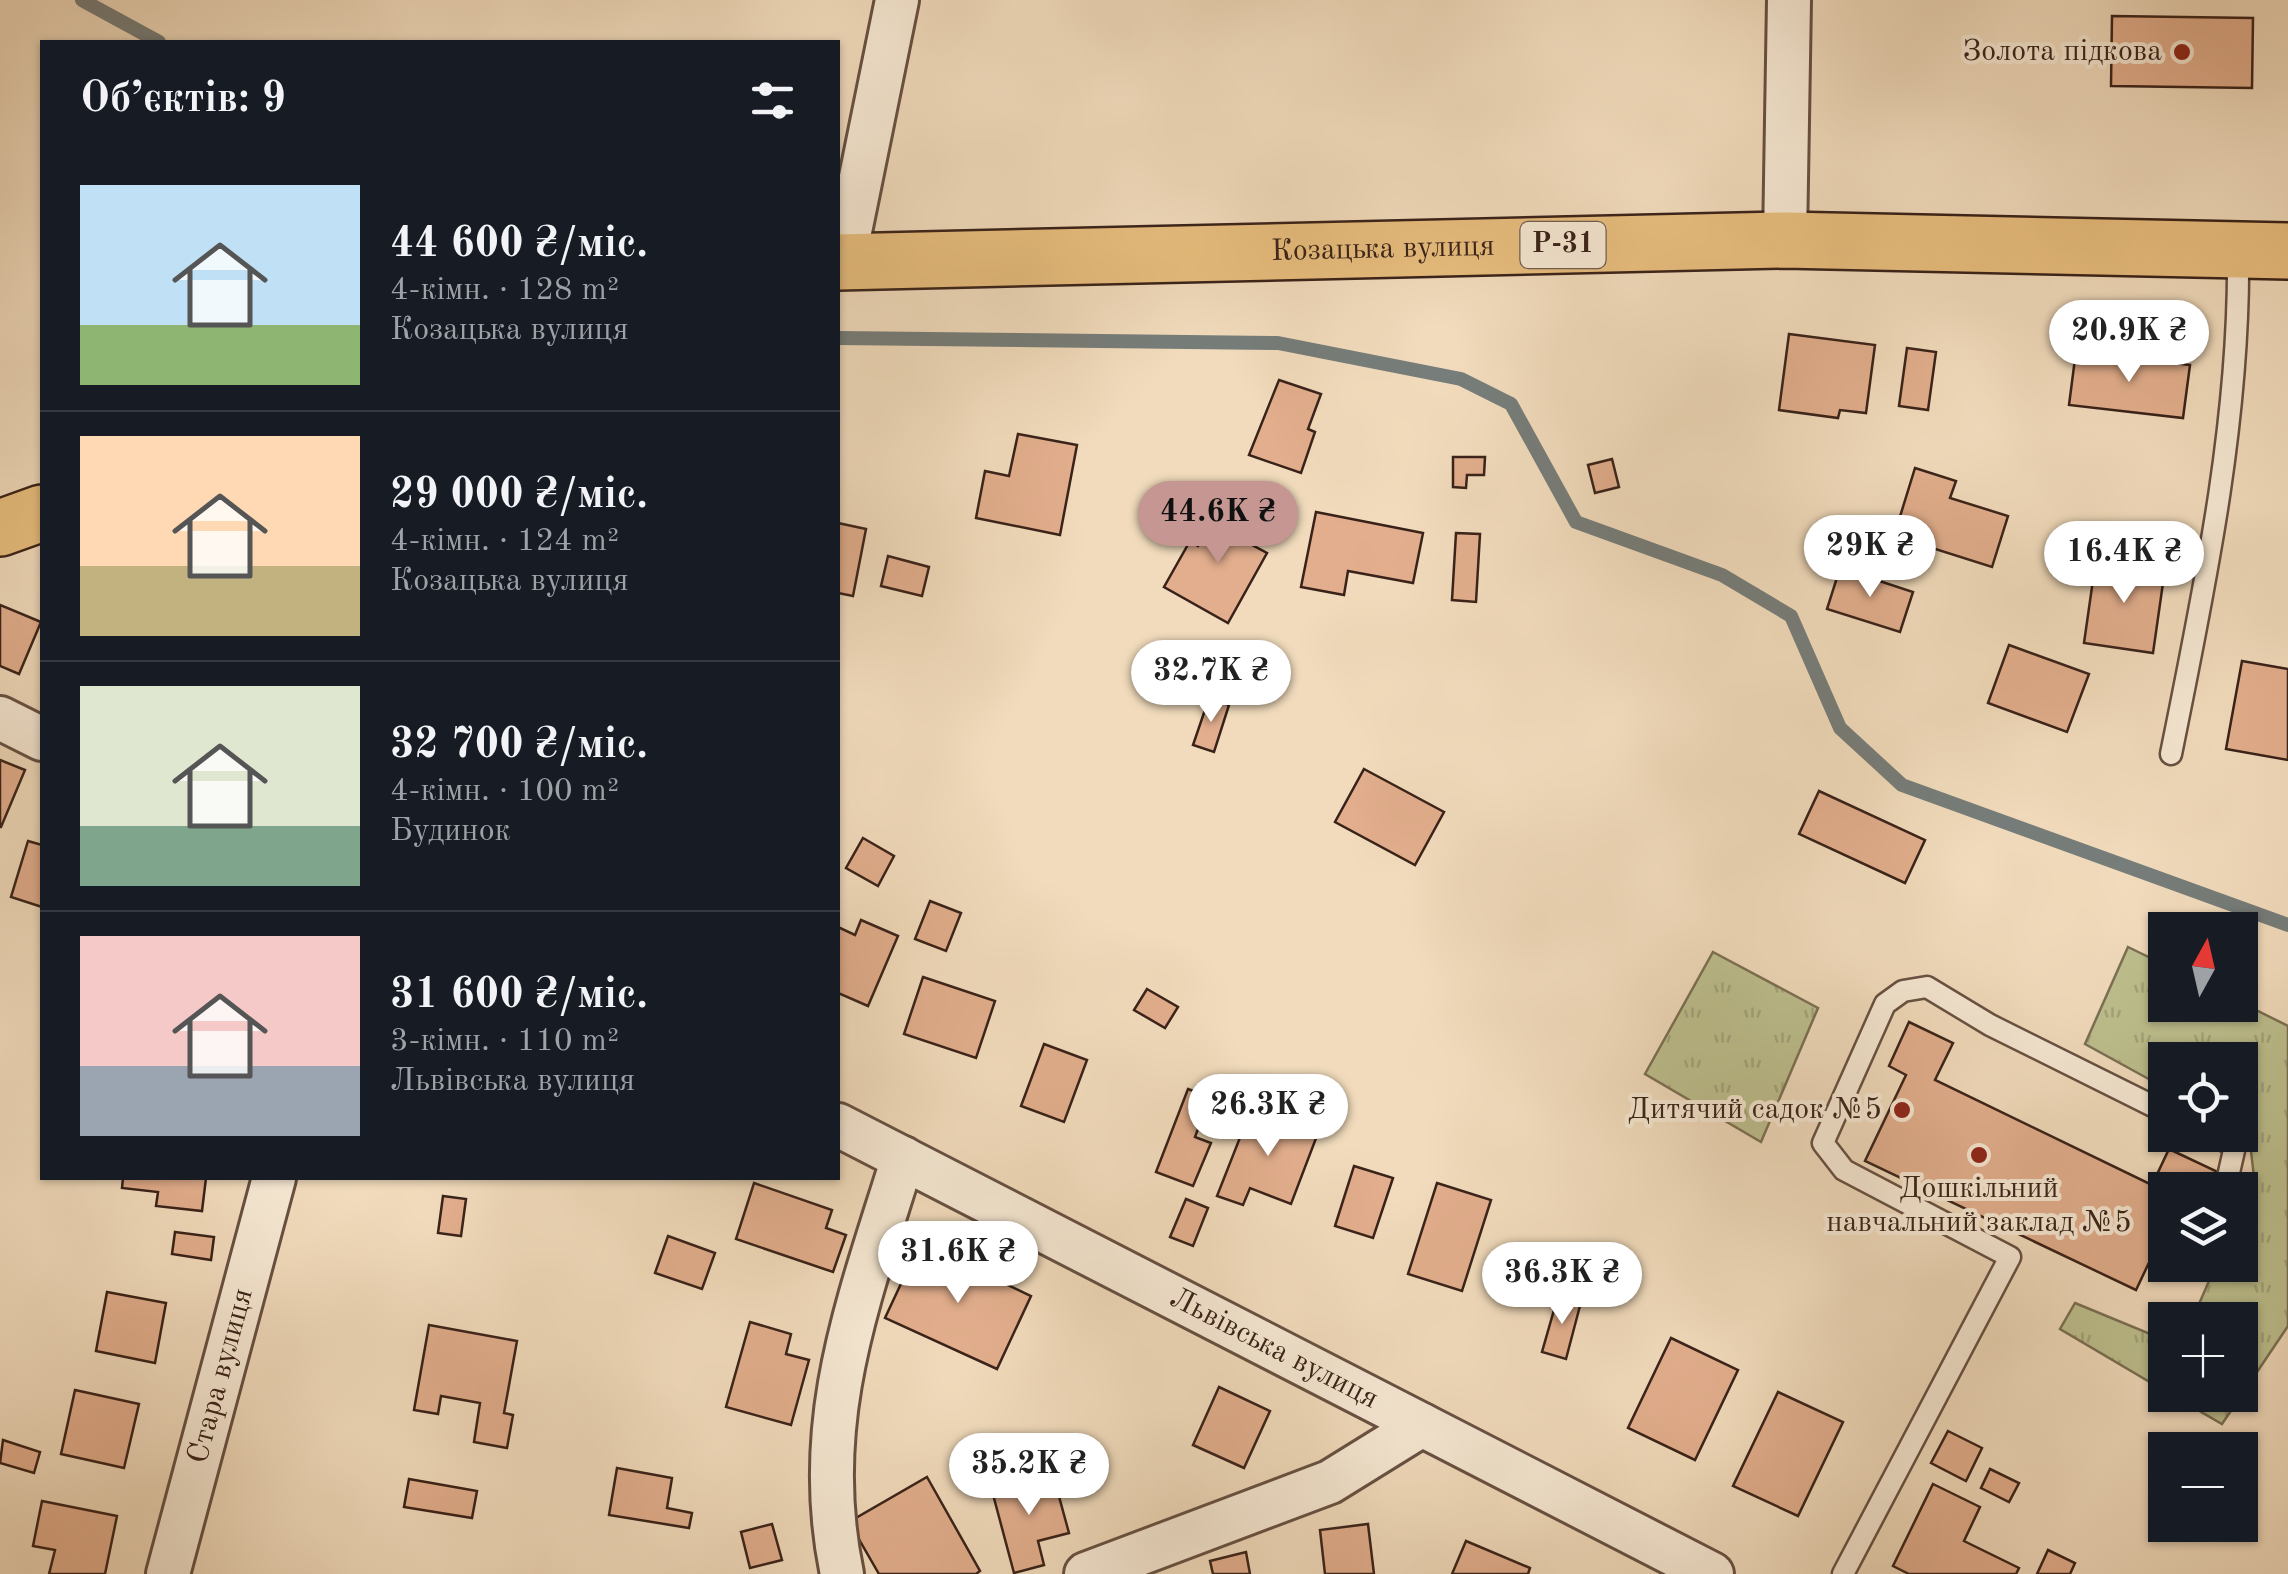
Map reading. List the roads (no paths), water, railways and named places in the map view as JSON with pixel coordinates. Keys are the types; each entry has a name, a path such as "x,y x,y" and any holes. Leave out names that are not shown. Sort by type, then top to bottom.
{"main road":[{"name":"Козацька вулиця","path":"841,262 1785,240 2263,251"},
{"path":"0,528 40,514"}],"street":[{"path":"841,262 897,0"},
{"path":"1785,240 1789,0"},
{"path":"0,718 40,738"},
{"name":"Львівська вулиця","path":"840,1127 1711,1574"},
{"path":"842,1574 829,1459 838,1389 850,1326 903,1158"},
{"name":"Стара вулиця","path":"168,1574 273,1180"},
{"path":"1086,1574 1330,1482 1422,1425"}],"lane":[{"path":"2171,754 2201,604 2239,325 2263,251"},
{"path":"1843,1574 2010,1257 1844,1170 1823,1143 1885,1004 1904,991 1927,987 1990,1025 2148,1104"}],"waterway":[{"path":"82,0 155,40"},
{"path":"840,338 1278,343 1461,379 1511,404 1576,522 1722,575 1791,616 1840,728 1902,785 2288,925"}],"place":[{"name":"Золота пiдкова","path":"2182,52"},
{"name":"Дитячий садок №5","path":"1902,1110"},
{"name":"Дошкільний навчальний заклад №5","path":"1979,1155"}]}
